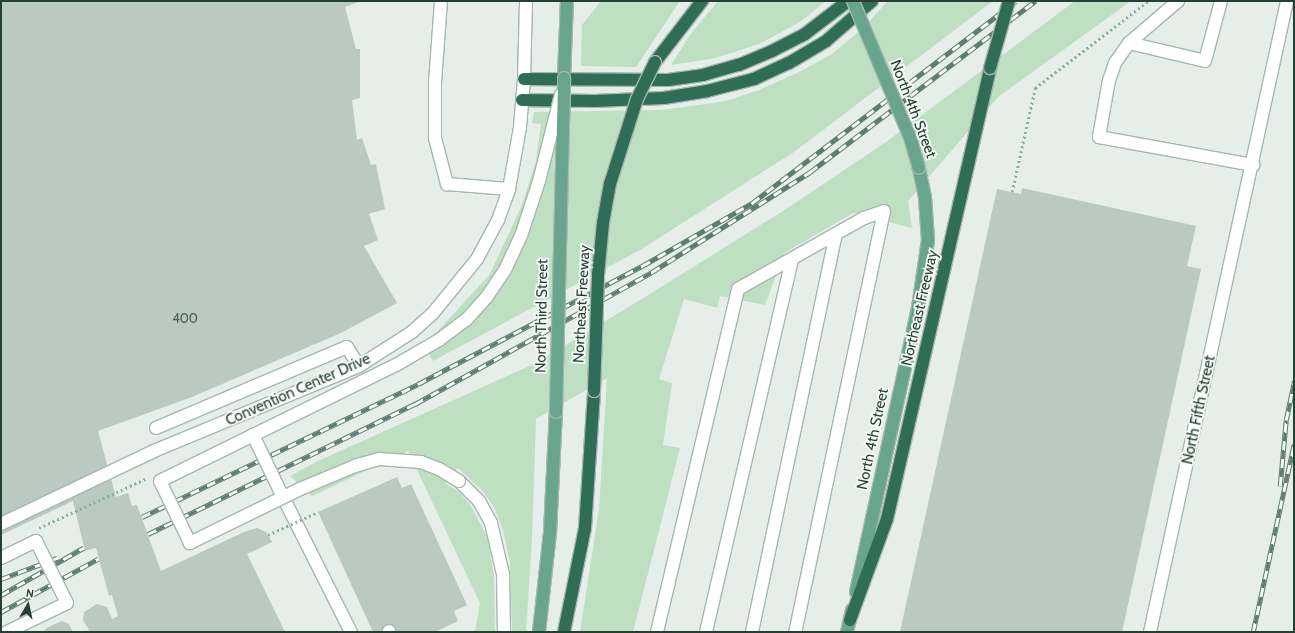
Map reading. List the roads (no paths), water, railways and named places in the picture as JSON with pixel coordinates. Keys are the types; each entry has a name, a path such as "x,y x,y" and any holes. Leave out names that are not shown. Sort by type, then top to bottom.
{"highway":[{"name":"Northeast Freeway","path":"564,632 585,528 594,391 598,275 609,192 637,99 656,62 702,1"},
{"path":"524,79 668,80 703,75 739,65 772,51 817,26 848,1"},
{"path":"522,100 595,101 664,98 707,91 754,79 789,63 826,41 872,1"},
{"name":"Northeast Freeway","path":"850,620 887,519 990,68 1009,1"}],"main road":[{"name":"North Third Street","path":"539,632 550,533 556,412 567,1"},
{"name":"North 4th Street","path":"847,632 918,308 928,240 925,197 919,168 910,137 853,1"}],"street":[{"path":"441,1 435,82 435,138 447,184 509,188"},
{"name":"Convention Center Drive","path":"1,524 154,451 359,366 412,332 455,289 487,241 509,188 524,79 526,1"},
{"path":"1178,1 1143,29 1129,43 1115,63 1109,80 1099,137 1252,165"},
{"path":"1129,43 1205,61 1221,1"},
{"name":"North Fifth Street","path":"1150,632 1248,189 1287,1"},
{"path":"504,632 503,574 491,523 479,501 459,481 439,469 421,462 379,460 355,466 283,497 190,543 160,481 396,365 433,344 466,320 486,298 505,270 521,236 539,181 564,78"},
{"path":"657,632 738,289 836,234 884,211 796,632"},
{"path":"752,632 836,234"},
{"path":"706,632 792,259"},
{"path":"156,428 347,347 359,366"},
{"path":"253,436 351,632"},
{"path":"1,558 36,541 67,603 7,632"}],"railway":[{"path":"142,517 418,384 642,266 752,203 1016,1"},
{"path":"148,534 415,404 652,272 810,172 1035,1"},
{"path":"1280,486 1286,420 1294,381"},
{"path":"1253,632 1294,444"},
{"path":"1,595 83,548"},
{"path":"1,579 57,558"},
{"path":"1,612 98,559"}]}
